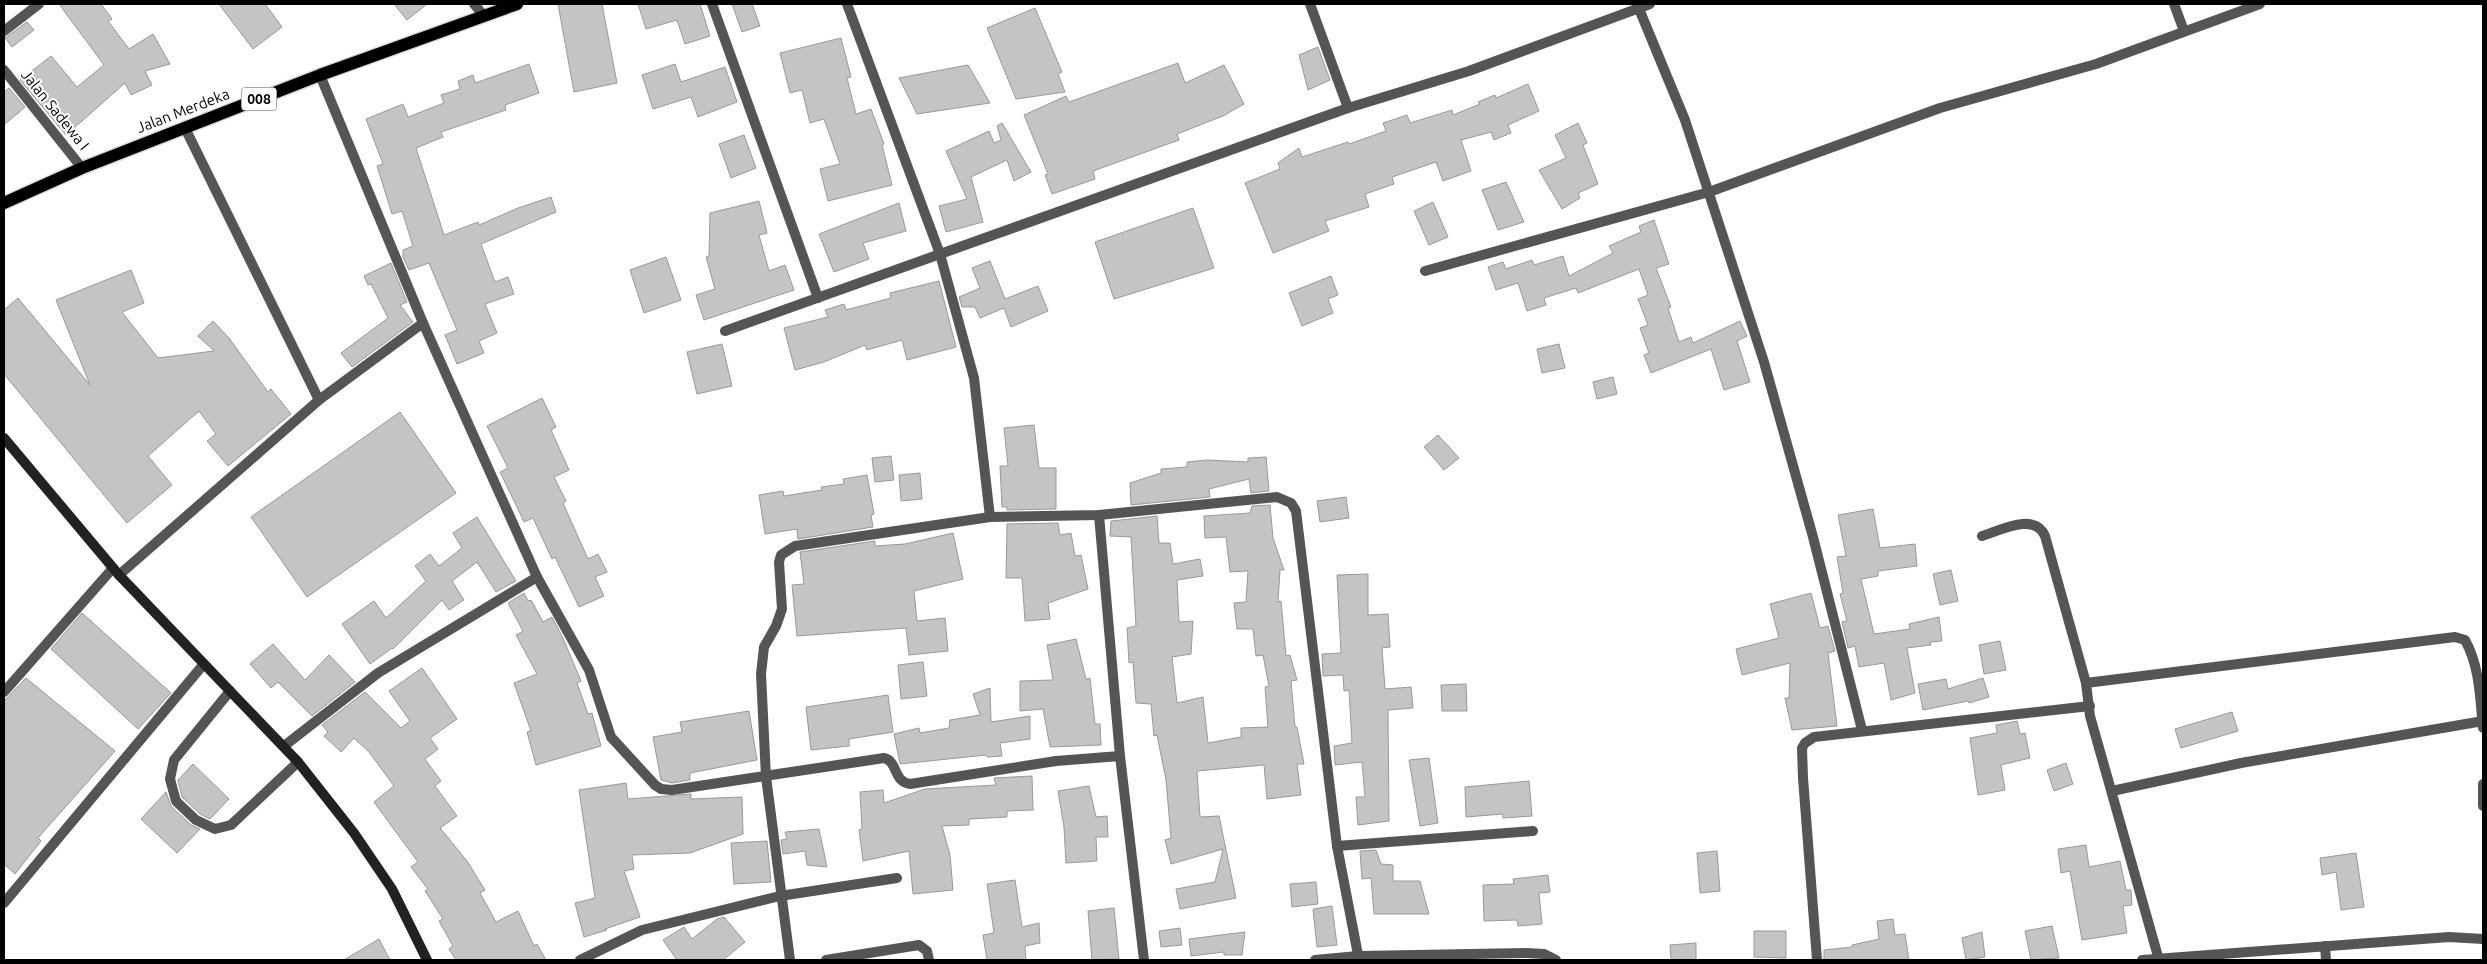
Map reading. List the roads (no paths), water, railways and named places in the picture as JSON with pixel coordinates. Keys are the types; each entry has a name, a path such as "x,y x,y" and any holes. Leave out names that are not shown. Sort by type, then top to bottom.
{"main road":[{"name":"Jalan Merdeka","path":"4,203 82,168 320,75 517,4"}],"street":[{"path":"4,31 39,4"},
{"path":"474,4 484,16"},
{"path":"712,4 818,298"},
{"path":"847,4 940,254 974,378 990,517"},
{"path":"1310,4 1348,108"},
{"path":"725,330 1348,108 1470,70 1638,6 1650,4"},
{"path":"2174,4 2184,31"},
{"path":"1425,271 1709,192 1940,108 2096,64 2260,4"},
{"path":"1638,6 1685,120 1764,362 1813,537 1862,730"},
{"name":"Jalan Sadewa I","path":"4,70 82,168"},
{"path":"320,75 423,323 537,577 589,670 611,737 655,784 661,789 672,790 884,758 890,761 898,778 910,784 1056,761 1120,756"},
{"path":"185,128 319,400"},
{"path":"4,692 116,572 319,400 423,323"},
{"path":"4,438 116,572 203,665 230,690 298,762 354,833 392,889 427,960"},
{"path":"790,960 780,896 766,777 762,656 766,642 776,626 782,609 779,562 781,555 795,546 990,517 1099,515 1277,497 1291,504 1296,511 1337,846 1359,958"},
{"path":"1099,515 1120,756 1144,960"},
{"path":"1982,536 2022,523 2034,524 2042,528 2086,682 2090,716 2159,959"},
{"path":"284,746 378,673 537,577"},
{"path":"2086,682 2455,637 2465,640 2473,655 2483,728"},
{"path":"4,903 203,665"},
{"path":"230,690 174,760 170,779 176,801 196,820 215,829 231,825 298,762"},
{"path":"1817,960 1802,748 1805,743 1814,737 1862,730 2090,706"},
{"path":"2112,792 2241,763 2483,721"},
{"path":"2483,784 2483,806"},
{"path":"1337,846 1533,831"},
{"path":"580,960 642,930 780,896 897,878"},
{"path":"2142,960 2449,938 2483,939"},
{"path":"826,960 919,945 927,951 929,960"},
{"path":"2325,946 2326,960"},
{"path":"1315,960 1526,953 1544,954 1556,960"}]}
